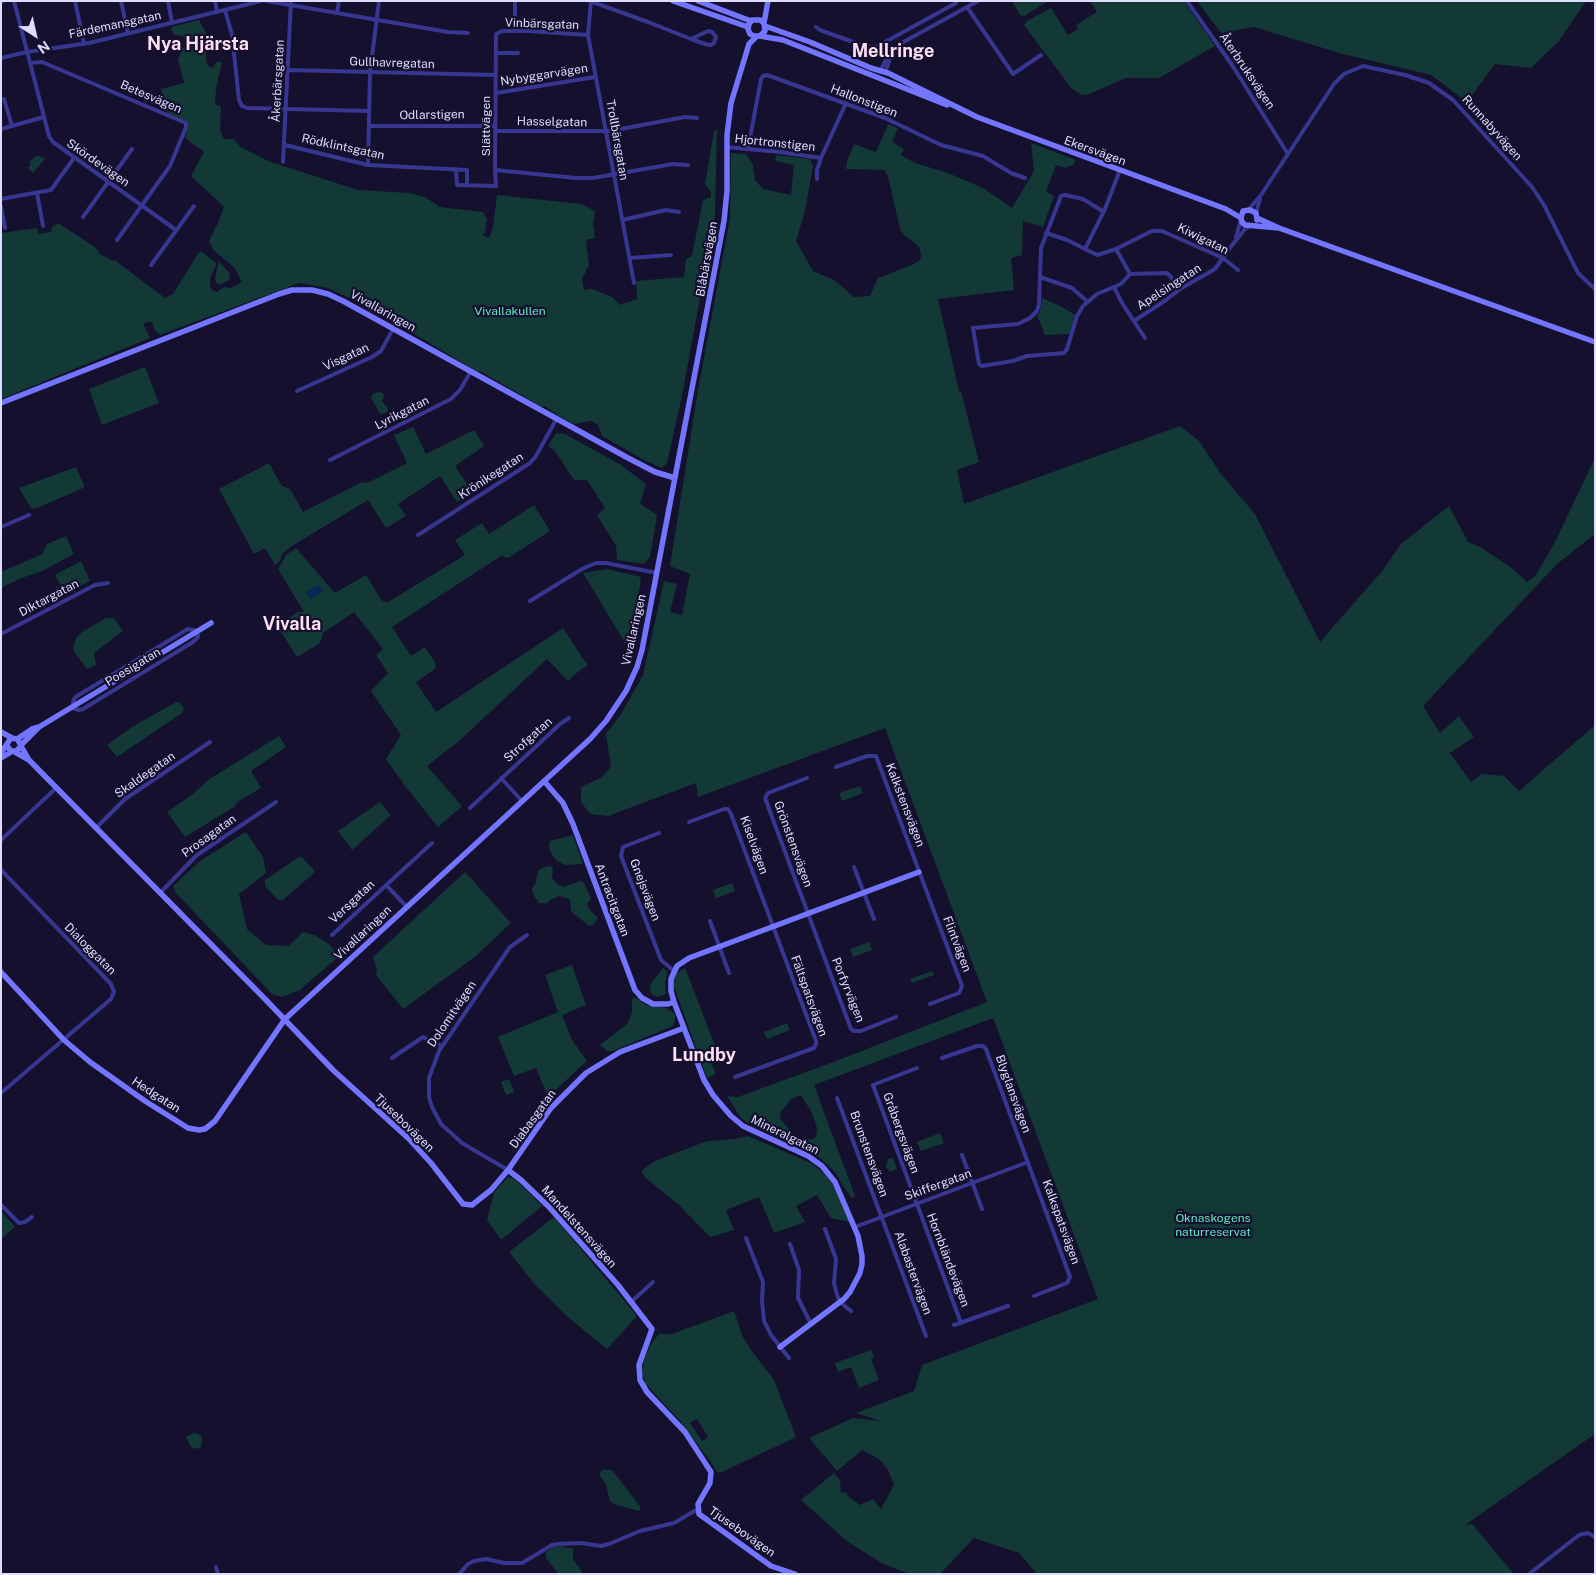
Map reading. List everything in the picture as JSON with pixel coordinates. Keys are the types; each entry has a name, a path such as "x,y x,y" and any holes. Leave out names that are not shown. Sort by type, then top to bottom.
{"street":[{"name":"Skördevägen","path":"14,1 49,136 53,142 176,230"},
{"path":"75,1 84,44"},
{"path":"121,1 128,33"},
{"path":"168,1 172,23"},
{"path":"215,1 217,12"},
{"name":"Färdemansgatan","path":"1,58 27,52 84,44 261,1"},
{"path":"267,1 291,3 448,32 468,33"},
{"path":"337,13 339,1"},
{"path":"368,165 370,72 379,1"},
{"path":"515,1 515,31"},
{"path":"591,1 691,39 709,45 714,43 716,38 712,32 708,31 691,39"},
{"name":"Trollbärsgatan","path":"591,1 588,36 634,283"},
{"path":"673,1 751,24 760,20 765,25"},
{"path":"698,1 751,24"},
{"name":"Återbruksvägen","path":"1187,1 1238,73 1288,154"},
{"path":"751,24 761,14 766,2"},
{"path":"751,24 752,35 758,36 765,31 766,2"},
{"path":"816,27 864,46 876,48 957,2"},
{"path":"880,78 886,60 898,46 976,2"},
{"name":"Åkerbärsgatan","path":"283,162 286,145 291,3"},
{"path":"967,7 1013,74 1041,55"},
{"path":"225,10 232,36 240,104 246,108 369,111"},
{"name":"Blåbärsvägen","path":"675,478 724,221 727,191 726,147 731,104 750,44 751,24"},
{"name":"Ekersvägen","path":"765,25 883,71 977,117 1226,209 1241,219"},
{"name":"Vinbärsgatan","path":"496,34 500,31 515,31 588,36"},
{"name":"Slättvägen","path":"496,34 496,170 592,178 673,164 688,164"},
{"name":"Blåbärsvägen","path":"750,44 758,36"},
{"name":"Ekersvägen","path":"758,36 783,40 960,109"},
{"path":"496,52 518,53"},
{"name":"Betesvägen","path":"30,62 42,62 186,123 170,166 117,240"},
{"name":"Runnabyvägen","path":"1247,210 1261,194 1334,84 1349,71 1363,66 1423,80 1453,100 1532,187 1544,205 1578,273 1595,289"},
{"name":"Gullhavregatan","path":"288,70 496,75"},
{"name":"Hallonstigen","path":"748,149 761,79 767,75 885,118 941,145 983,156 1011,174 1025,178"},
{"name":"Nybyggarvägen","path":"496,93 596,77"},
{"path":"4,99 12,126"},
{"path":"817,179 817,170 821,158 846,103"},
{"path":"1,129 44,116"},
{"name":"Hasselgatan","path":"496,131 610,132 685,117 697,118"},
{"name":"Odlarstigen","path":"369,126 495,126"},
{"name":"Rödklintsgatan","path":"286,145 368,165 456,169"},
{"name":"Hjortronstigen","path":"726,147 821,158"},
{"path":"84,217 132,149"},
{"path":"1,199 51,190 74,158"},
{"path":"467,185 467,170 456,169 456,185 496,186 496,170"},
{"path":"1085,249 1104,212 1120,170"},
{"path":"37,193 43,226"},
{"name":"Runnabyvägen","path":"1256,215 1261,194"},
{"path":"1104,212 1083,199 1063,195 1060,198 1041,248 1038,306 1032,317 1016,324 974,328 978,363 982,366 1013,361 1027,356 1064,353 1071,338 1077,316 1088,302 1097,294 1121,284 1130,274 1167,274 1172,277 1180,289"},
{"path":"1,206 5,228"},
{"path":"151,266 194,206"},
{"name":"Ekersvägen","path":"1226,209 1247,210"},
{"path":"622,220 669,210 679,212"},
{"path":"1279,228 1247,210 1242,213 1241,219 1244,224 1286,230 1595,342"},
{"path":"1251,226 1256,222 1256,215"},
{"name":"Apelsingatan","path":"1232,246 1238,233 1241,219"},
{"name":"Apelsingatan","path":"1134,321 1180,289 1216,269 1232,246 1251,226"},
{"name":"Kiwigatan","path":"1046,233 1099,255 1116,249 1150,232 1159,230 1223,258 1238,270"},
{"path":"1116,249 1130,274"},
{"path":"630,258 671,255"},
{"path":"1040,277 1072,288 1088,302"},
{"path":"1114,287 1145,338"},
{"name":"Vivallaringen","path":"1,403 279,294 304,289 328,294 655,472 675,478 642,650 637,667 626,691 614,711 599,730 285,1019"},
{"name":"Visgatan","path":"297,390 372,357 381,351 393,329"},
{"name":"Lyrikgatan","path":"330,460 451,399 460,390 471,371"},
{"name":"Krönikegatan","path":"418,535 530,463 536,456 557,418"},
{"path":"1,527 29,516"},
{"path":"530,602 582,569 596,563 606,563 658,573"},
{"name":"Diktargatan","path":"1,634 95,585 108,583"},
{"name":"Poesigatan","path":"14,738 39,727 72,708 211,623"},
{"name":"Strofgatan","path":"470,808 560,724 570,718"},
{"name":"Poesigatan","path":"13,752 19,750 39,727"},
{"path":"1,732 14,738 29,760 56,788 285,1019"},
{"path":"1,732 7,745 13,752 29,760"},
{"path":"1,753 14,738"},
{"name":"Skaldegatan","path":"96,828 125,799 210,742"},
{"path":"1,758 13,752"},
{"name":"Kalkstensvägen","path":"836,768 867,756 876,756 919,872"},
{"name":"Strofgatan","path":"501,778 522,801"},
{"name":"Grönstensvägen","path":"806,778 768,793 765,798 808,914"},
{"name":"Antracitgatan","path":"544,781 564,803 635,990 642,998 653,1004 674,1002"},
{"path":"1,840 56,788"},
{"name":"Prosagatan","path":"160,893 197,855 276,802"},
{"name":"Kiselvägen","path":"689,822 728,809 774,927"},
{"name":"Gnejsvägen","path":"659,833 623,847 621,856 661,960 674,972"},
{"name":"Versgatan","path":"332,935 432,843"},
{"path":"854,867 874,919"},
{"name":"Dialoggatan","path":"1,870 111,984 114,992 111,999 64,1040"},
{"path":"674,972 678,966 689,958 919,872"},
{"name":"Flintvägen","path":"919,872 962,986 959,993 930,1004"},
{"name":"Versgatan","path":"386,885 407,907"},
{"name":"Porfyrvägen","path":"808,914 851,1029 857,1032 861,1031 896,1017"},
{"path":"710,921 729,973"},
{"name":"Fältspatsvägen","path":"735,1077 814,1048 816,1044 774,927"},
{"name":"Dolomitvägen","path":"508,1170 457,1140 441,1124 429,1097 429,1078 432,1066 442,1046 510,947 526,935"},
{"name":"Hedgatan","path":"1,972 64,1040 106,1074 188,1128 199,1130 209,1127 215,1121 285,1019"},
{"name":"Mineralgatan","path":"674,972 670,985 674,1002 704,1080 720,1105 743,1126 808,1156 822,1166 835,1182 855,1226 861,1248 861,1268 852,1289 840,1302 780,1347"},
{"name":"Tjusebovägen","path":"285,1019 333,1070 408,1138 431,1163 463,1204 470,1206 478,1201 491,1190 508,1170"},
{"name":"Diabasgatan","path":"508,1170 551,1108 586,1073 620,1052 684,1028"},
{"path":"392,1058 423,1037 442,1046"},
{"path":"1,1093 64,1040"},
{"name":"Blyglansvägen","path":"942,1058 977,1046 984,1047 1028,1162"},
{"name":"Gråbergsvägen","path":"917,1204 873,1085 918,1068"},
{"name":"Brunstensvägen","path":"837,1098 882,1216"},
{"path":"962,1155 982,1209"},
{"name":"Skiffergatan","path":"855,1226 1028,1162"},
{"name":"Kalkspatsvägen","path":"1028,1162 1070,1277 1067,1283 1034,1296"},
{"name":"Mandelstensvägen","path":"508,1170 540,1198 631,1302 652,1329 648,1343"},
{"path":"1,1204 18,1222 25,1222 32,1217"},
{"name":"Hornbländevägen","path":"917,1204 961,1323"},
{"name":"Alabastervägen","path":"882,1216 926,1336"},
{"path":"825,1229 836,1259 834,1283 840,1302 851,1311"},
{"path":"746,1238 763,1282 764,1321 771,1335 788,1358"},
{"path":"790,1244 799,1270 798,1298 811,1324"},
{"path":"631,1302 653,1282"},
{"name":"Hornbländevägen","path":"954,1325 1008,1306"},
{"name":"Tjusebovägen","path":"648,1343 639,1365 638,1372 642,1385 685,1432 711,1472 710,1483 700,1499 699,1514 765,1562 794,1574"},
{"path":"459,1574 474,1560 486,1559 504,1564 522,1563 552,1545 581,1542 601,1546 609,1544 640,1531 674,1522 698,1509"},
{"path":"1529,1574 1579,1535 1588,1534 1595,1538"},
{"path":"216,1567 218,1574"}],"green space":[{"path":"1012,1 1048,1 1024,16 1020,15"},
{"path":"1090,1 1184,1 1215,46 1159,78 1126,78 1089,94 1082,95 1072,89 1024,25 1027,21 1051,8 1068,35 1078,29 1076,25 1097,12"},
{"path":"1197,1 1586,1 1559,41 1531,68 1495,64 1467,102 1431,75 1343,54 1254,27 1221,33"},
{"name":"Vivallakullen","path":"199,20 206,33 206,61 208,66 213,68 216,62 222,62 216,89 215,105 221,106 220,130 224,139 233,139 241,147 268,161 358,190 410,193 425,197 440,207 483,212 487,219 485,232 482,235 489,238 493,227 497,195 581,204 595,211 593,223 595,238 586,240 589,265 582,279 584,290 592,289 612,297 620,305 637,299 636,281 684,277 686,259 692,256 703,200 711,197 711,192 705,185 714,131 717,129 715,216 682,396 667,463 662,468 644,460 602,436 598,425 591,421 574,424 545,406 542,407 480,371 478,372 378,312 328,288 299,283 160,335 155,331 152,322 143,323 150,338 1,399 1,233 37,228 38,234 51,232 52,227 58,223 95,247 100,254 116,261 165,298 173,294 199,252 202,252 216,263 210,278 210,286 213,291 217,292 224,287 231,288 242,282 234,267 213,250 209,241 224,207 191,176 204,152 185,138 188,123 167,113 161,89 184,83 178,59 187,41 182,36 173,34 171,27"},
{"name":"Öknaskogens naturreservat","path":"888,124 898,128 892,142 904,149 901,155 915,163 948,173 983,188 1012,208 1034,171 1031,143 1076,160 1073,165 1065,168 1056,165 1046,192 1054,196 1043,227 1023,221 1022,255 1011,258 1014,290 938,299 959,391 961,391 979,462 957,470 964,504 1180,426 1199,441 1221,474 1255,514 1320,642 1382,571 1401,544 1449,506 1468,542 1480,547 1512,568 1527,582 1536,575 1554,544 1595,458 1595,534 1557,564 1423,706 1440,733 1459,716 1474,737 1450,753 1471,782 1482,774 1504,776 1519,791 1595,725 1595,1434 1465,1525 1472,1524 1514,1574 1037,1574 1019,1553 974,1538 940,1574 910,1574 883,1564 847,1541 801,1500 834,1473 840,1480 841,1493 846,1492 850,1498 860,1505 873,1499 881,1509 894,1485 888,1470 879,1459 862,1450 837,1471 809,1438 853,1418 881,1421 856,1413 914,1391 922,1365 1098,1299 993,1018 814,1085 855,1196 852,1198 836,1173 819,1157 752,1126 741,1118 727,1096 738,1097 987,1002 885,728 698,797 696,783 608,816 590,814 581,802 581,787 602,777 611,767 606,734 621,714 643,675 664,581 677,584 670,612 682,615 690,574 670,566 698,390 730,218 731,153 746,154 753,165 755,180 763,189 791,195 794,165 775,161 776,155 810,159 813,166 805,211 796,241 813,271 834,280 854,297 870,296 878,278 914,264 920,260 921,256 920,248 904,235 900,229 888,176 884,170 846,169 854,144 876,152","holes":["801,1095 812,1113 817,1128 816,1137 812,1139 800,1138 780,1119 781,1112 791,1099"]},
{"path":"37,155 45,159 33,173 28,168 31,164 29,162"},
{"path":"219,261 230,274 229,280 222,284 217,284 215,278"},
{"path":"1042,298 1075,315 1070,334 1044,335 1037,316 1040,312"},
{"path":"145,367 159,403 102,425 89,389"},
{"path":"378,392 383,393 382,401 388,409 387,412 382,414 379,413 371,397"},
{"path":"413,427 426,454 474,430 484,446 455,466 473,493 457,502 440,476 398,504 406,516 386,528 368,500 292,546 282,554 280,561 275,565 265,548 254,554 219,489 269,463 282,486 290,489 303,512 362,482 367,483 407,463 394,435"},
{"path":"556,433 565,434 621,465 646,484 640,504 657,515 650,557 644,564 617,560 616,546 597,515 605,508 587,480 574,480 555,451 548,446"},
{"path":"76,467 84,485 83,488 37,508 31,508 19,488"},
{"path":"534,505 550,531 508,558 501,556 392,627 411,656 425,647 436,664 435,669 416,682 436,712 563,628 588,666 580,670 568,681 547,659 460,740 427,766 462,806 438,827 386,759 401,735 371,691 388,673 376,655 383,649 354,612 323,633 320,643 297,657 277,626 298,612 304,612 278,569 286,555 296,548 335,593 366,575 382,601 388,602 465,555 455,540 482,523 489,534"},
{"path":"66,536 74,554 42,571 1,588 1,572 42,554 47,544"},
{"path":"81,561 90,581 65,594 55,575"},
{"path":"607,569 641,577 631,653 583,573"},
{"path":"106,618 114,618 123,631 94,653 96,665 87,669 73,650 76,638 82,632"},
{"path":"176,702 180,703 184,708 182,713 117,757 107,745 132,727"},
{"path":"279,736 286,747 251,771 261,788 185,837 167,812 193,794 208,780"},
{"path":"860,786 863,793 842,801 839,793"},
{"path":"380,802 391,815 352,850 338,831"},
{"path":"246,832 263,857 266,873 239,894 247,929 266,945 289,946 303,932 314,935 329,944 339,956 300,990 282,997 272,994 176,893 173,886 200,861"},
{"path":"573,835 583,864 565,865 556,860 552,855 549,848 550,841"},
{"path":"299,857 302,857 314,870 314,873 283,900 278,900 265,886 265,880"},
{"path":"549,866 553,867 552,878 563,887 580,881 584,883 591,899 587,904 589,909 598,918 592,926 588,925 571,911 570,899 559,896 547,903 539,903 533,894 532,888 535,885 540,869"},
{"path":"465,872 511,923 476,956 403,1009 376,975 377,969 373,957"},
{"path":"732,883 735,891 716,898 713,890"},
{"path":"869,942 872,950 853,957 850,949"},
{"path":"572,965 586,1005 562,1015 572,1040 587,1061 548,1097 536,1068 514,1076 498,1037 558,1012 545,975"},
{"path":"663,968 668,972 665,983 666,994 658,997 651,994 650,985"},
{"path":"685,968 716,1048 708,1056 716,1074 707,1078 674,987 677,973"},
{"path":"932,971 934,975 912,983 910,979"},
{"path":"634,997 646,1005 666,1008 673,1012 675,1020 673,1026 613,1051 607,1051 600,1045 628,1023"},
{"path":"787,1023 790,1030 767,1039 764,1032"},
{"path":"509,1079 514,1092 506,1095 501,1082"},
{"path":"940,1133 944,1143 921,1151 917,1142"},
{"path":"748,1136 811,1163 821,1171 836,1190 850,1222 831,1218 817,1195 796,1206 805,1222 774,1233 759,1197 726,1210 734,1230 710,1237 680,1206 647,1179 641,1171 655,1161 707,1141"},
{"path":"893,1158 897,1169 890,1172 886,1167 888,1159"},
{"path":"508,1177 515,1179 542,1206 501,1240 487,1220 494,1192"},
{"path":"1,1211 15,1227 1,1239"},
{"path":"554,1217 637,1316 607,1349 569,1318 537,1287 509,1252"},
{"path":"734,1311 743,1337 774,1380 796,1437 720,1473 716,1471 680,1421 645,1383 642,1370 651,1344 659,1334 672,1334","holes":["697,1419 708,1437 702,1441 690,1423"]},
{"path":"871,1350 874,1358 871,1359 879,1380 859,1388 851,1367 838,1372 835,1363"},
{"path":"194,1433 199,1434 202,1438 201,1447 198,1449 191,1447 186,1437"},
{"path":"602,1470 613,1471 641,1508 639,1511 614,1504 610,1501 606,1485 599,1474"},
{"path":"561,1546 573,1549 573,1559 583,1574 559,1574 546,1558 546,1552 553,1547"}],"water":[{"path":"319,585 323,592 310,599 306,592"}],"waterway":[{"path":"1590,1 1595,6"}],"district":[{"name":"Nya Hjärsta","path":"198,44"},
{"name":"Mellringe","path":"893,51"},
{"name":"Vivalla","path":"292,624"},
{"name":"Lundby","path":"704,1055"}]}
